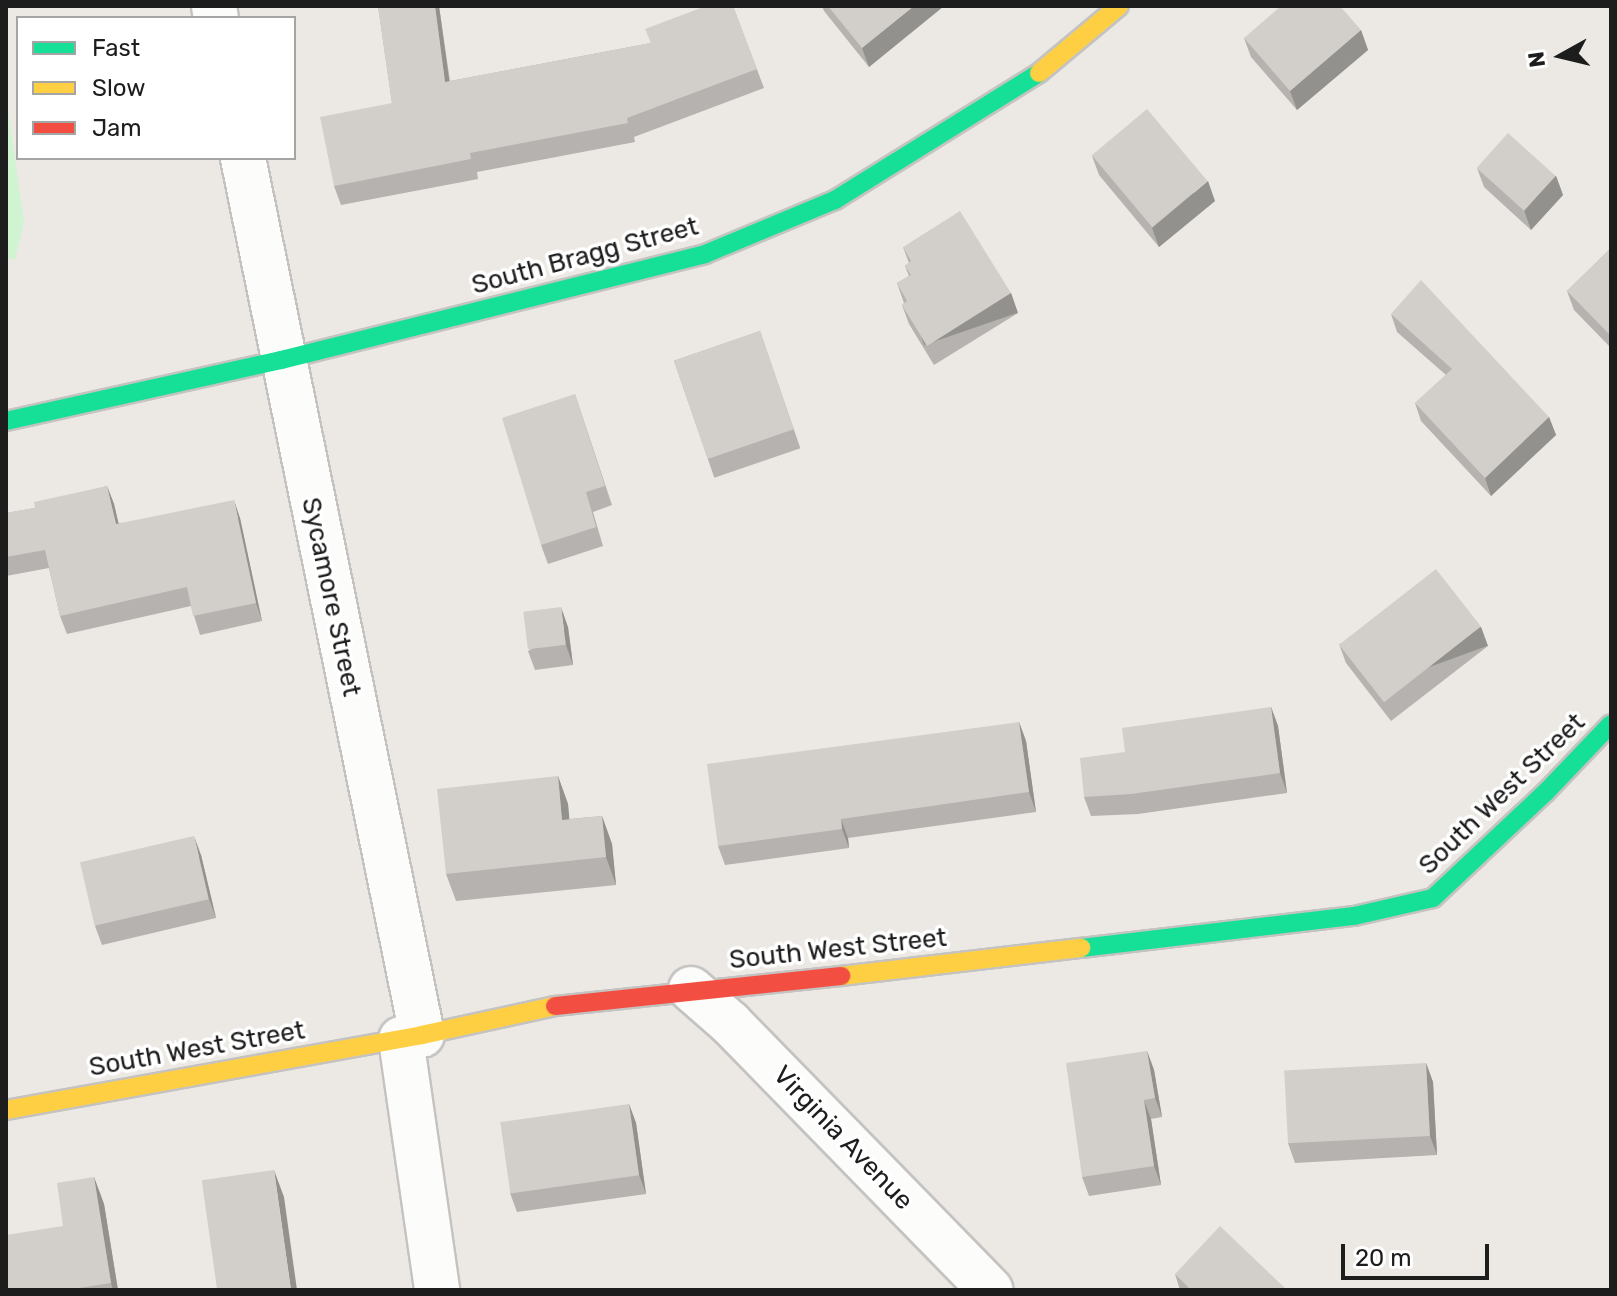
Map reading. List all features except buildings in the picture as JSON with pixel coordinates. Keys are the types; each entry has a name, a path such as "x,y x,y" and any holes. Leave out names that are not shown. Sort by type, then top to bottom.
{"street":[{"name":"South Bragg Street","path":"6,421 281,360 705,254 835,200 1052,65 1119,6"},
{"name":"Sycamore Street","path":"243,160 411,1037 437,1290"},
{"name":"South West Street","path":"6,1110 411,1037 566,1004 944,964 1354,916 1402,907 1433,898 1545,793 1611,724"},
{"name":"Virginia Avenue","path":"691,989 730,1023 991,1290"}],"green space":[{"path":"6,96 24,222 15,259 6,260"}],"traffic: fast":[{"path":"6,421 281,360 705,254 835,200 1039,73"},
{"path":"1081,948 1354,916 1433,898 1545,793 1611,724"}],"traffic: slow":[{"path":"1039,73 1119,6"},
{"path":"841,976 1081,948"},
{"path":"6,1110 422,1035 555,1006"}],"traffic: jam":[{"path":"555,1006 841,976"}]}
